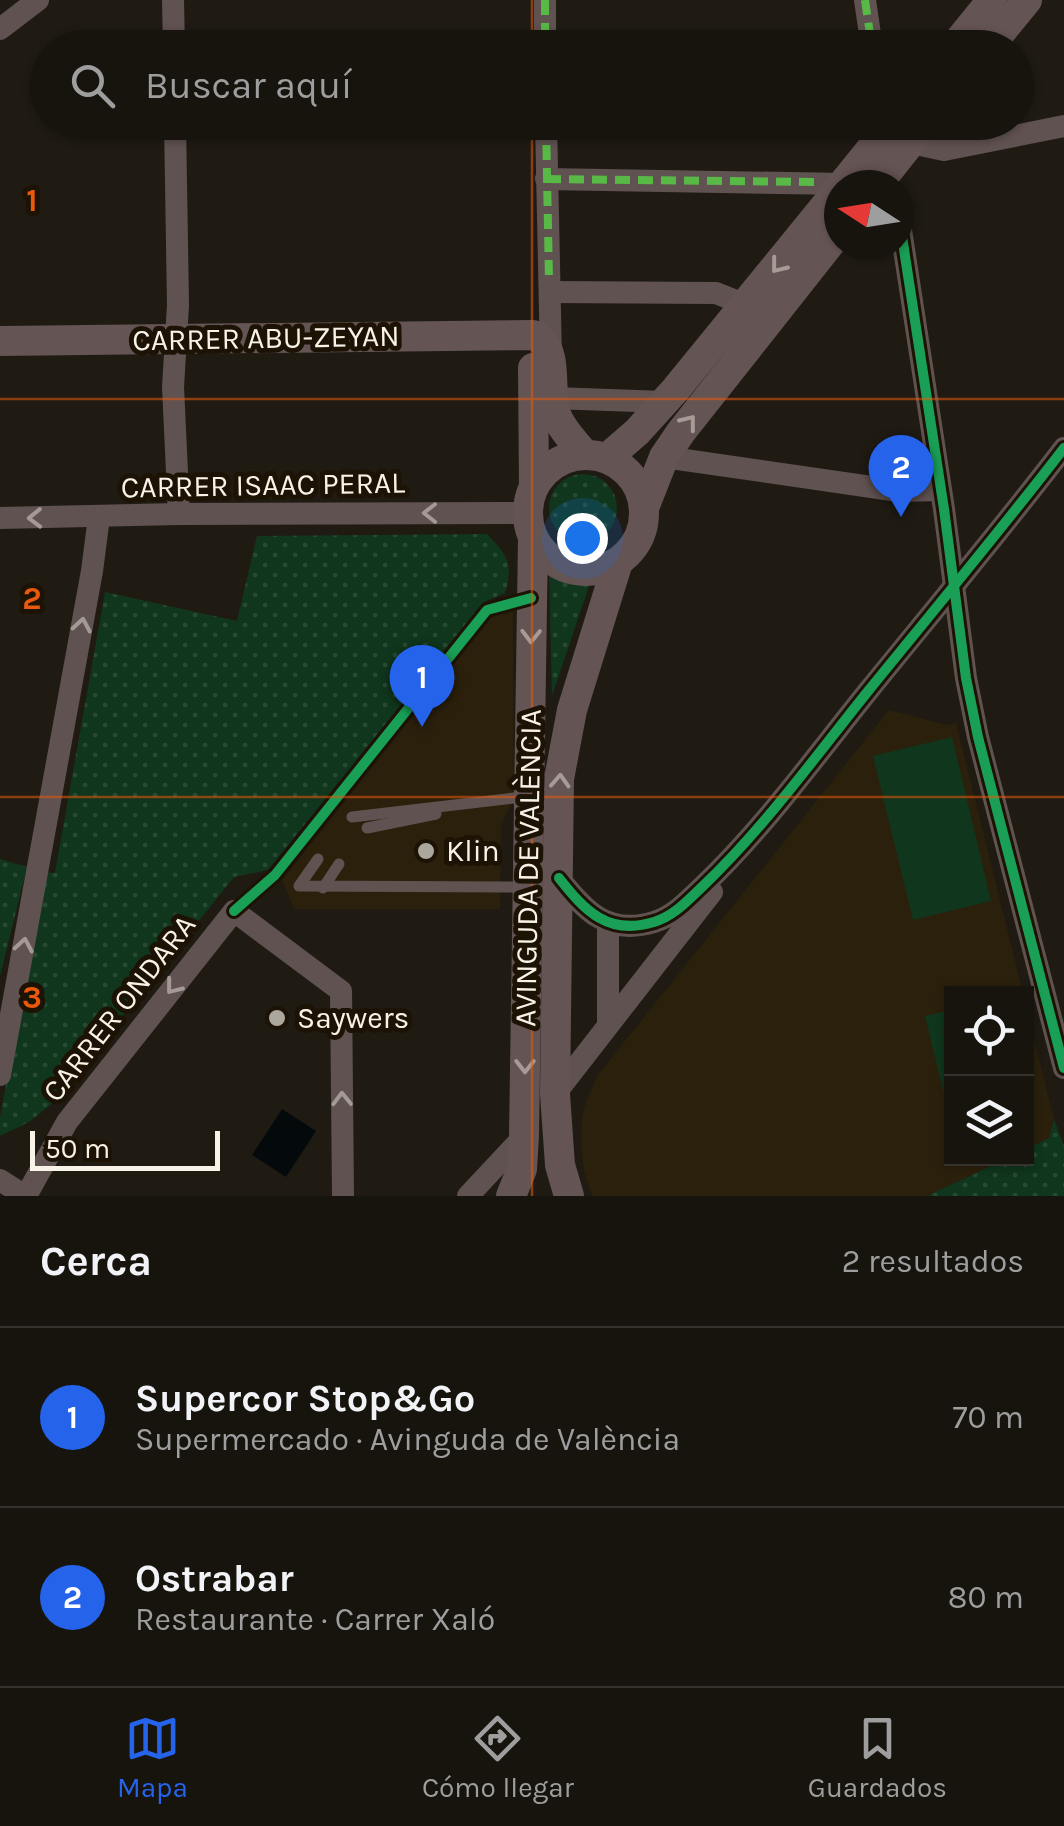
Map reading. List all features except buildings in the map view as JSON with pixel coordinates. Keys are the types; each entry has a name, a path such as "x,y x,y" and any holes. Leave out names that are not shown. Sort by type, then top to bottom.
{"main road":[{"path":"968,30 992,0"},
{"path":"1003,30 1027,0"},
{"path":"858,170 888,140"},
{"path":"890,170 897,140"},
{"path":"595,456 625,444 664,402 824,208"},
{"path":"644,508 664,458 824,251"},
{"path":"533,335 539,336 548,348 558,419 595,456"},
{"name":"CARRER ABU-ZEYAN","path":"0,341 533,335"},
{"name":"AVINGUDA DE VALÈNCIA","path":"511,1196 522,1169 524,1136 527,886 521,798 532,512 533,335"},
{"path":"569,456 595,456 621,466 633,477 641,492 644,523 630,551 618,562 587,572 570,570 543,552 532,512 543,473 554,463 569,456"},
{"name":"AVINGUDA DE VALÈNCIA","path":"569,1196 560,1166 555,1094 559,779 572,710 618,562"}],"street":[{"path":"0,29 38,0"},
{"path":"173,0 174,30"},
{"path":"545,0 545,30"},
{"path":"864,0 869,30"},
{"path":"1034,132 1064,126"},
{"path":"176,140 178,288 173,386 179,514"},
{"path":"546,140 552,388 664,402"},
{"path":"924,140 944,150 994,140"},
{"path":"546,179 824,186"},
{"path":"905,260 966,678 1064,1068"},
{"path":"550,292 716,293 746,305"},
{"path":"555,1094 703,905 734,856 1064,448"},
{"path":"664,458 899,491 940,490"},
{"name":"CARRER ISAAC PERAL","path":"0,518 532,512"},
{"path":"0,1075 99,517"},
{"path":"559,878 582,907 608,922 634,926 673,914 734,856"},
{"name":"CARRER ONDARA","path":"25,1196 66,1122 234,911 341,990 343,1196"},
{"path":"608,922 608,1024"},
{"path":"468,1196 524,1136"},
{"path":"0,1180 25,1196"}],"lane":[{"path":"352,817 521,798"},
{"path":"368,828 521,798"},
{"path":"318,858 299,886 527,886"},
{"path":"322,888 339,864"}],"shaded area":[{"path":"513,608 514,798 501,824 500,909 294,909 282,880 495,613"},
{"path":"889,710 947,725 956,723 1021,986 944,986 944,1166 991,1166 927,1196 592,1196 581,1148 582,1117 597,1076"},
{"path":"1034,1040 1054,1119 1049,1138 1034,1146"},
{"path":"282,1109 316,1131 286,1177 252,1155"}],"green space":[{"path":"583,474 607,484 617,508 607,532 583,542 559,532 549,508 559,484"},
{"path":"487,534 507,560 505,593 484,602 268,870 234,877 54,1102 29,1122 0,1136 0,1117 45,872 55,873 105,592 237,621 257,536"},
{"path":"549,574 567,582 590,583 552,696"},
{"path":"952,737 991,901 913,920 873,756"},
{"path":"0,859 27,867 0,976"},
{"path":"944,1012 944,1095 925,1016"},
{"path":"1054,1119 1064,1146 1064,1196 927,1196 991,1166 1034,1166 1034,1146 1049,1138"}],"marked path":[{"path":"545,0 545,30"},
{"path":"865,0 869,30"},
{"path":"546,140 549,281"},
{"path":"546,179 814,182"}],"cycle path":[{"path":"906,260 966,678 1064,1068"},
{"path":"559,878 588,910 623,926 654,922 680,908 768,816 1064,448"},
{"path":"234,911 275,875 487,610 531,598"}],"place":[{"name":"Ostrabar","path":"901,517"},
{"name":"Supercor Stop&Go","path":"422,727"},
{"name":"Klin","path":"426,851"},
{"name":"Saywers","path":"277,1018"}]}
